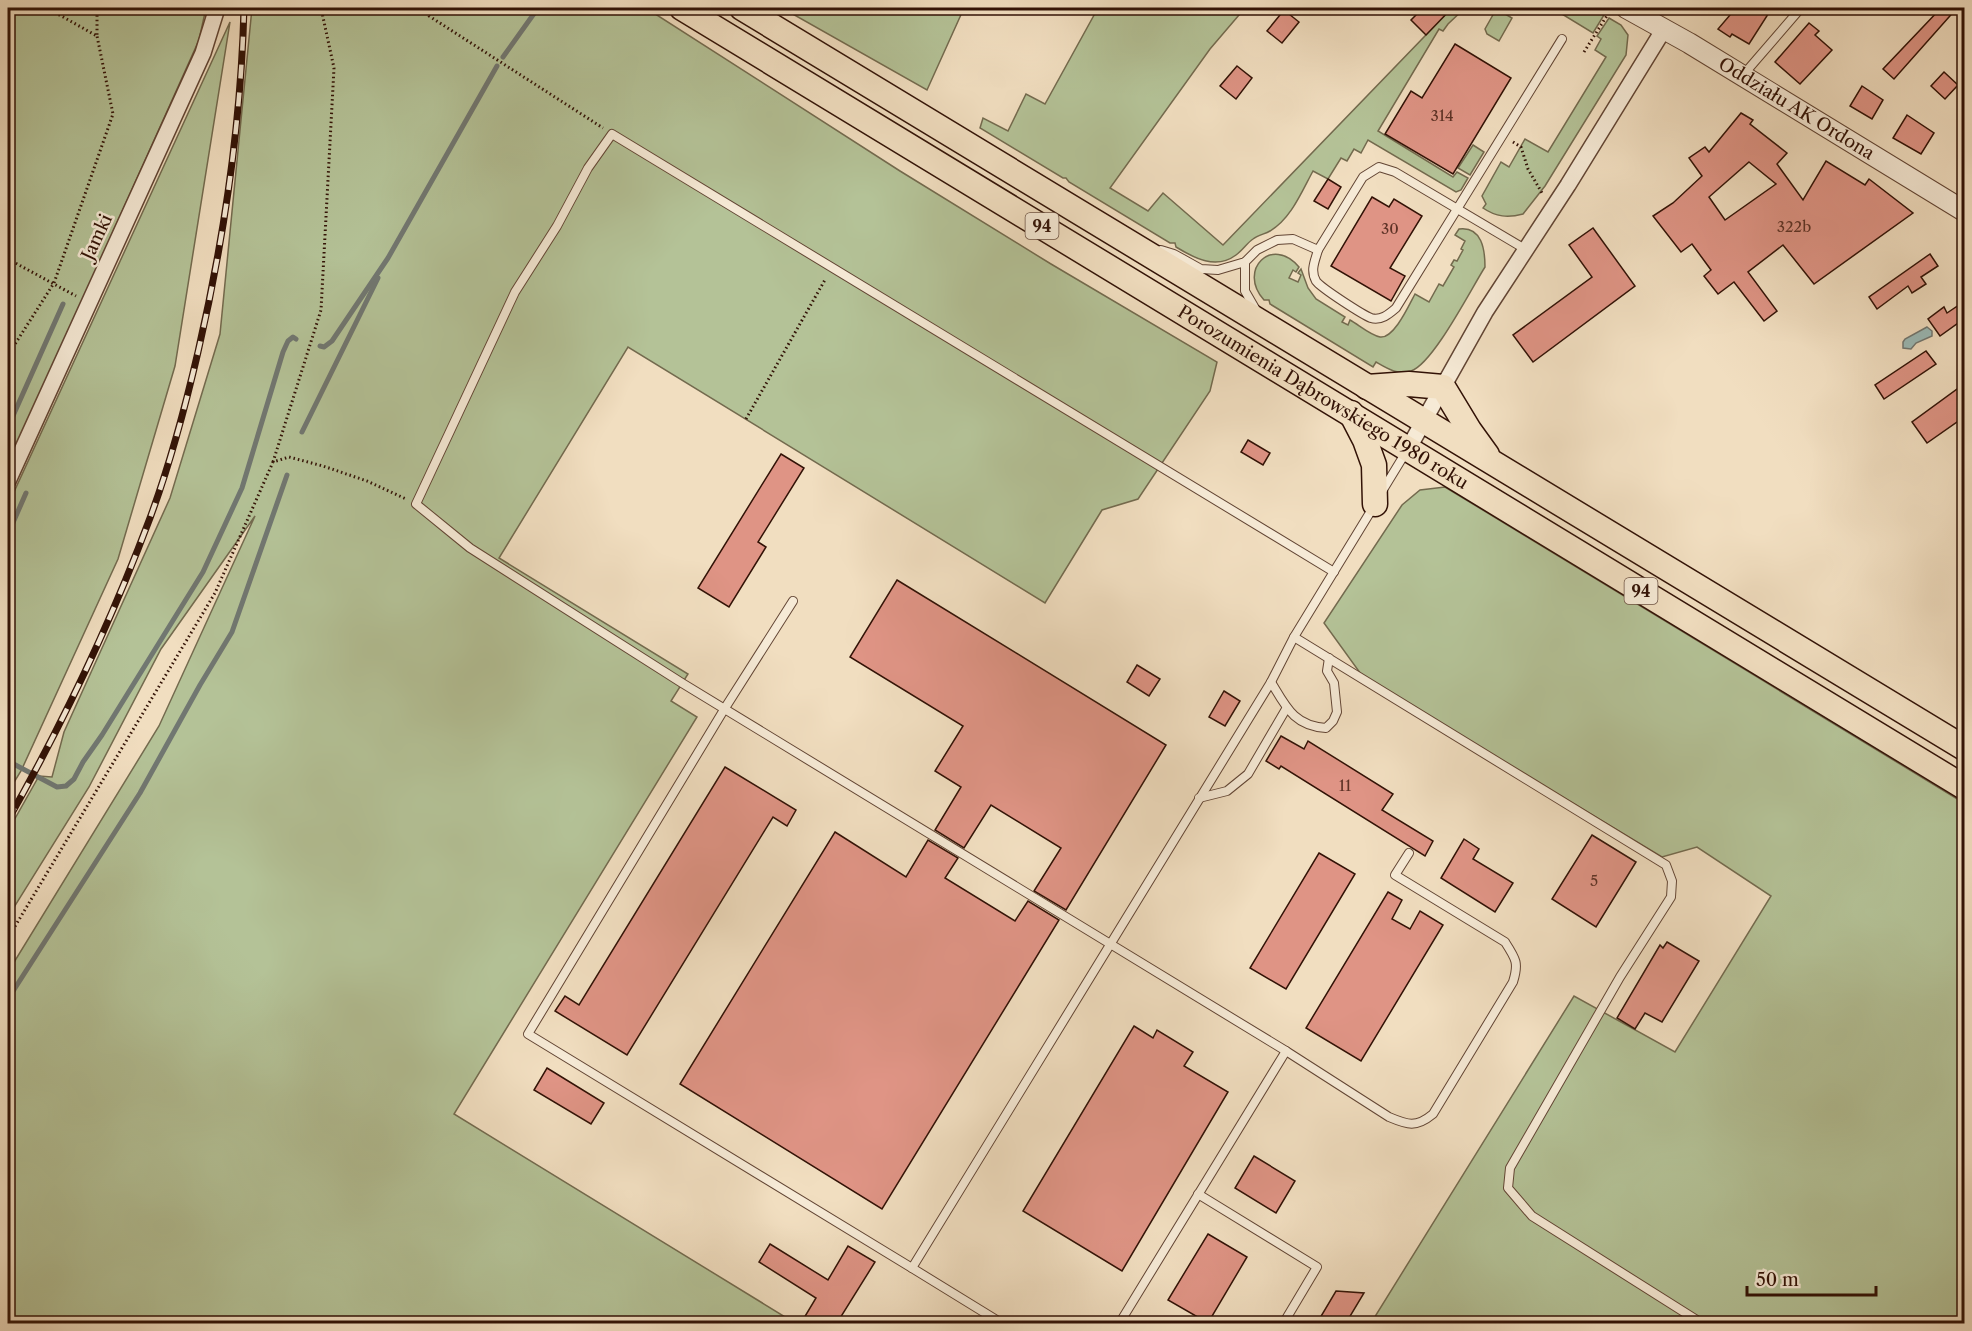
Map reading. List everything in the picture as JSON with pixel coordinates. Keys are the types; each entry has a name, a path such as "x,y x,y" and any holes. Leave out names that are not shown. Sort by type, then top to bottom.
{"main road":[{"name":"Porozumienia Dąbrowskiego 1980 roku","path":"682,8 1965,787"},
{"name":"Porozumienia Dąbrowskiego 1980 roku","path":"742,8 1965,748"},
{"path":"1367,387 1409,384 1443,387 1464,423 1492,462"},
{"path":"1351,413 1365,440 1374,465 1375,504"}],"street":[{"name":"Jamki","path":"8,481 203,53 217,8"},
{"name":"Oddziału AK Ordona","path":"1617,11 1664,29 1965,212"},
{"path":"1408,449 1485,312 1568,185 1664,29"}],"lane":[{"path":"1743,76 1801,8"},
{"path":"1525,249 1458,209 1395,172 1379,167 1363,177 1318,250 1312,269 1316,281 1323,289 1372,318 1387,316 1396,308 1458,209 1562,39"},
{"path":"1334,572 612,134 588,168 557,225 515,292 416,504 470,548 682,683 1286,1051 1389,1117 1407,1124 1422,1123 1433,1114 1513,982 1518,967 1515,957 1505,942 1395,875 1409,853"},
{"path":"1122,237 1174,254 1201,269 1218,270 1245,262 1257,250 1277,240 1293,239 1318,250"},
{"path":"1245,262 1245,291 1266,326"},
{"path":"912,1268 1271,682 1294,637 1408,449"},
{"path":"793,601 725,708 528,1034 1003,1323"},
{"path":"1294,637 1666,865 1672,880 1671,897 1620,977 1510,1168 1508,1188 1532,1216 1703,1323"},
{"path":"1271,682 1286,709 1311,727 1326,728 1334,721 1337,712 1334,683 1327,671 1329,658"},
{"path":"1199,798 1227,790 1248,774 1286,709"},
{"path":"1119,1323 1286,1051"},
{"path":"1198,1194 1317,1267 1283,1323"}],"path":[{"path":"47,8 97,36"},
{"path":"8,355 54,283 113,114 97,36 96,8"},
{"path":"8,938 209,603 273,462 321,310 334,68 321,8"},
{"path":"424,8 429,16 612,134"},
{"path":"1584,52 1617,11"},
{"path":"1503,136 1521,147 1528,169 1542,194"},
{"path":"8,259 89,302"},
{"path":"746,418 832,269"},
{"path":"273,462 289,457 322,466 367,481 416,504"},
{"path":"8,1320 12,1323"}],"green space":[{"path":"8,8 206,8 199,40 8,466"},
{"path":"252,8 646,8 900,171 1217,362 1210,391 1138,499 1102,510 1045,603 628,347 499,558 688,674 671,701 697,717 454,1114 795,1323 8,1323 8,972 159,726 255,516 161,649 89,787 8,917 8,831 39,776 52,777 64,732 170,498 220,334"},
{"path":"782,8 964,8 927,90"},
{"path":"1098,8 1245,8 1210,49 1110,188 1148,211 1163,193 1223,245 1452,8 1465,8 1443,31 1439,29 1378,131 1453,177 1457,172 1468,178 1461,190 1456,192 1368,140 1361,153 1354,149 1347,161 1341,158 1328,179 1313,171 1284,219 1270,231 1253,239 1236,255 1221,262 1213,262 1190,255 1176,247 1175,243 1170,243 980,128 983,118 1008,131 1026,94 1045,104"},
{"path":"1552,8 1592,8 1604,15 1593,33"},
{"path":"1500,11 1512,18 1499,41 1487,34 1485,29 1494,13"},
{"path":"1609,18 1621,25 1628,35 1626,55 1545,186 1523,214 1502,216 1483,208 1486,204 1482,196 1501,162 1509,167 1525,139 1548,152 1606,57 1595,50 1601,39 1597,36"},
{"path":"230,22 175,366 118,559 21,771 8,792 8,505"},
{"path":"1473,145 1484,152 1470,175 1458,168"},
{"path":"1459,229 1473,231 1481,240 1485,267 1440,341 1430,355 1411,371 1397,372 1376,362 1373,367 1270,304 1269,300 1264,300 1257,289 1254,278 1261,260 1269,255 1278,254 1289,258 1299,267 1296,272 1293,270 1289,278 1298,282 1301,275 1298,273 1301,269 1308,288 1316,299 1345,317 1342,322 1348,325 1350,320 1372,334 1385,336 1396,327 1415,294 1429,302 1439,284 1443,286 1454,267 1451,265 1454,260 1457,261 1463,250 1461,249 1465,241 1455,235"},
{"path":"1445,487 1964,803 1964,1323 1371,1323 1574,996 1675,1052 1771,896 1697,847 1662,857 1363,677 1324,623 1402,505 1420,490"}],"water":[{"path":"1927,327 1932,331 1932,336 1916,343 1911,349 1903,348 1905,339"}],"building":[{"path":"1423,8 1452,8 1426,35 1411,20"},
{"path":"1736,8 1772,8 1749,44 1732,34 1730,37 1718,29"},
{"path":"1941,8 1957,8 1894,79 1883,69"},
{"path":"1284,10 1299,22 1282,43 1267,31"},
{"path":"1809,23 1819,31 1815,35 1832,50 1800,84 1775,62"},
{"path":"1455,44 1511,78 1453,174 1385,134 1411,91 1422,98"},
{"path":"1237,66 1252,78 1236,99 1220,86"},
{"path":"1944,72 1958,85 1945,99 1931,86"},
{"path":"1862,86 1883,100 1872,119 1850,106"},
{"path":"1741,113 1753,120 1750,124 1787,153 1777,164 1803,200 1826,161 1865,185 1869,179 1913,213 1814,284 1783,245 1748,272 1777,311 1764,321 1734,282 1718,294 1704,276 1711,270 1692,244 1681,252 1653,216 1673,203 1702,176 1689,158 1705,147 1709,152","holes":["1749,162 1776,184 1725,220 1709,197"]},
{"path":"1907,115 1934,133 1921,154 1893,138"},
{"path":"1328,179 1341,187 1328,209 1314,201"},
{"path":"1372,197 1389,207 1394,199 1422,216 1390,268 1405,276 1391,301 1331,266"},
{"path":"1593,228 1635,286 1533,362 1513,335 1592,277 1569,245"},
{"path":"1930,254 1938,266 1921,277 1926,284 1912,293 1908,286 1877,309 1869,297"},
{"path":"1965,301 1965,318 1940,336 1928,319 1944,307 1947,313"},
{"path":"1926,351 1936,364 1884,399 1875,385"},
{"path":"1964,384 1964,417 1927,443 1912,422"},
{"path":"1248,440 1270,453 1263,465 1241,452"},
{"path":"781,454 804,468 758,542 766,547 729,607 698,588"},
{"path":"897,580 1166,745 1066,910 1034,891 1061,848 991,805 964,848 935,830 961,787 935,771 963,726 850,657"},
{"path":"1137,665 1160,679 1149,696 1127,682"},
{"path":"1224,691 1240,701 1225,726 1209,717"},
{"path":"1281,736 1304,749 1308,741 1393,794 1382,810 1433,841 1425,856 1281,766 1279,769 1266,761"},
{"path":"725,767 796,810 787,826 773,817 627,1055 555,1011 565,996 579,1005"},
{"path":"835,832 906,877 928,840 958,858 945,878 1015,921 1028,901 1059,920 882,1209 680,1084"},
{"path":"1592,835 1636,862 1596,927 1552,899"},
{"path":"1464,839 1479,849 1473,859 1513,883 1495,912 1441,878"},
{"path":"1319,853 1355,874 1286,989 1250,968"},
{"path":"1388,892 1402,900 1392,919 1410,929 1420,911 1443,925 1361,1061 1306,1028"},
{"path":"1667,942 1699,961 1662,1022 1645,1013 1635,1029 1617,1018 1660,945 1663,948"},
{"path":"1134,1026 1153,1038 1157,1030 1193,1052 1184,1066 1228,1092 1122,1271 1023,1211"},
{"path":"547,1068 604,1103 591,1124 534,1090"},
{"path":"1254,1156 1295,1181 1276,1213 1235,1188"},
{"path":"1208,1234 1247,1257 1208,1323 1168,1300"},
{"path":"770,1244 828,1280 848,1246 875,1262 837,1323 801,1323 816,1298 759,1262"},
{"path":"1336,1291 1364,1293 1346,1323 1317,1323"}],"waterway":[{"path":"503,57 538,8"},
{"path":"320,346 324,347 332,341 388,258 497,66"},
{"path":"302,432 378,278"},
{"path":"8,427 63,304"},
{"path":"8,761 57,787 66,786 74,779 203,572 242,488 283,352 288,341 293,337 296,339"},
{"path":"8,999 140,793 232,632 287,475"},
{"path":"8,534 26,493"}],"railway":[{"path":"8,820 48,747 102,634 150,518 177,436 216,267 230,181 239,95 244,8"}]}
